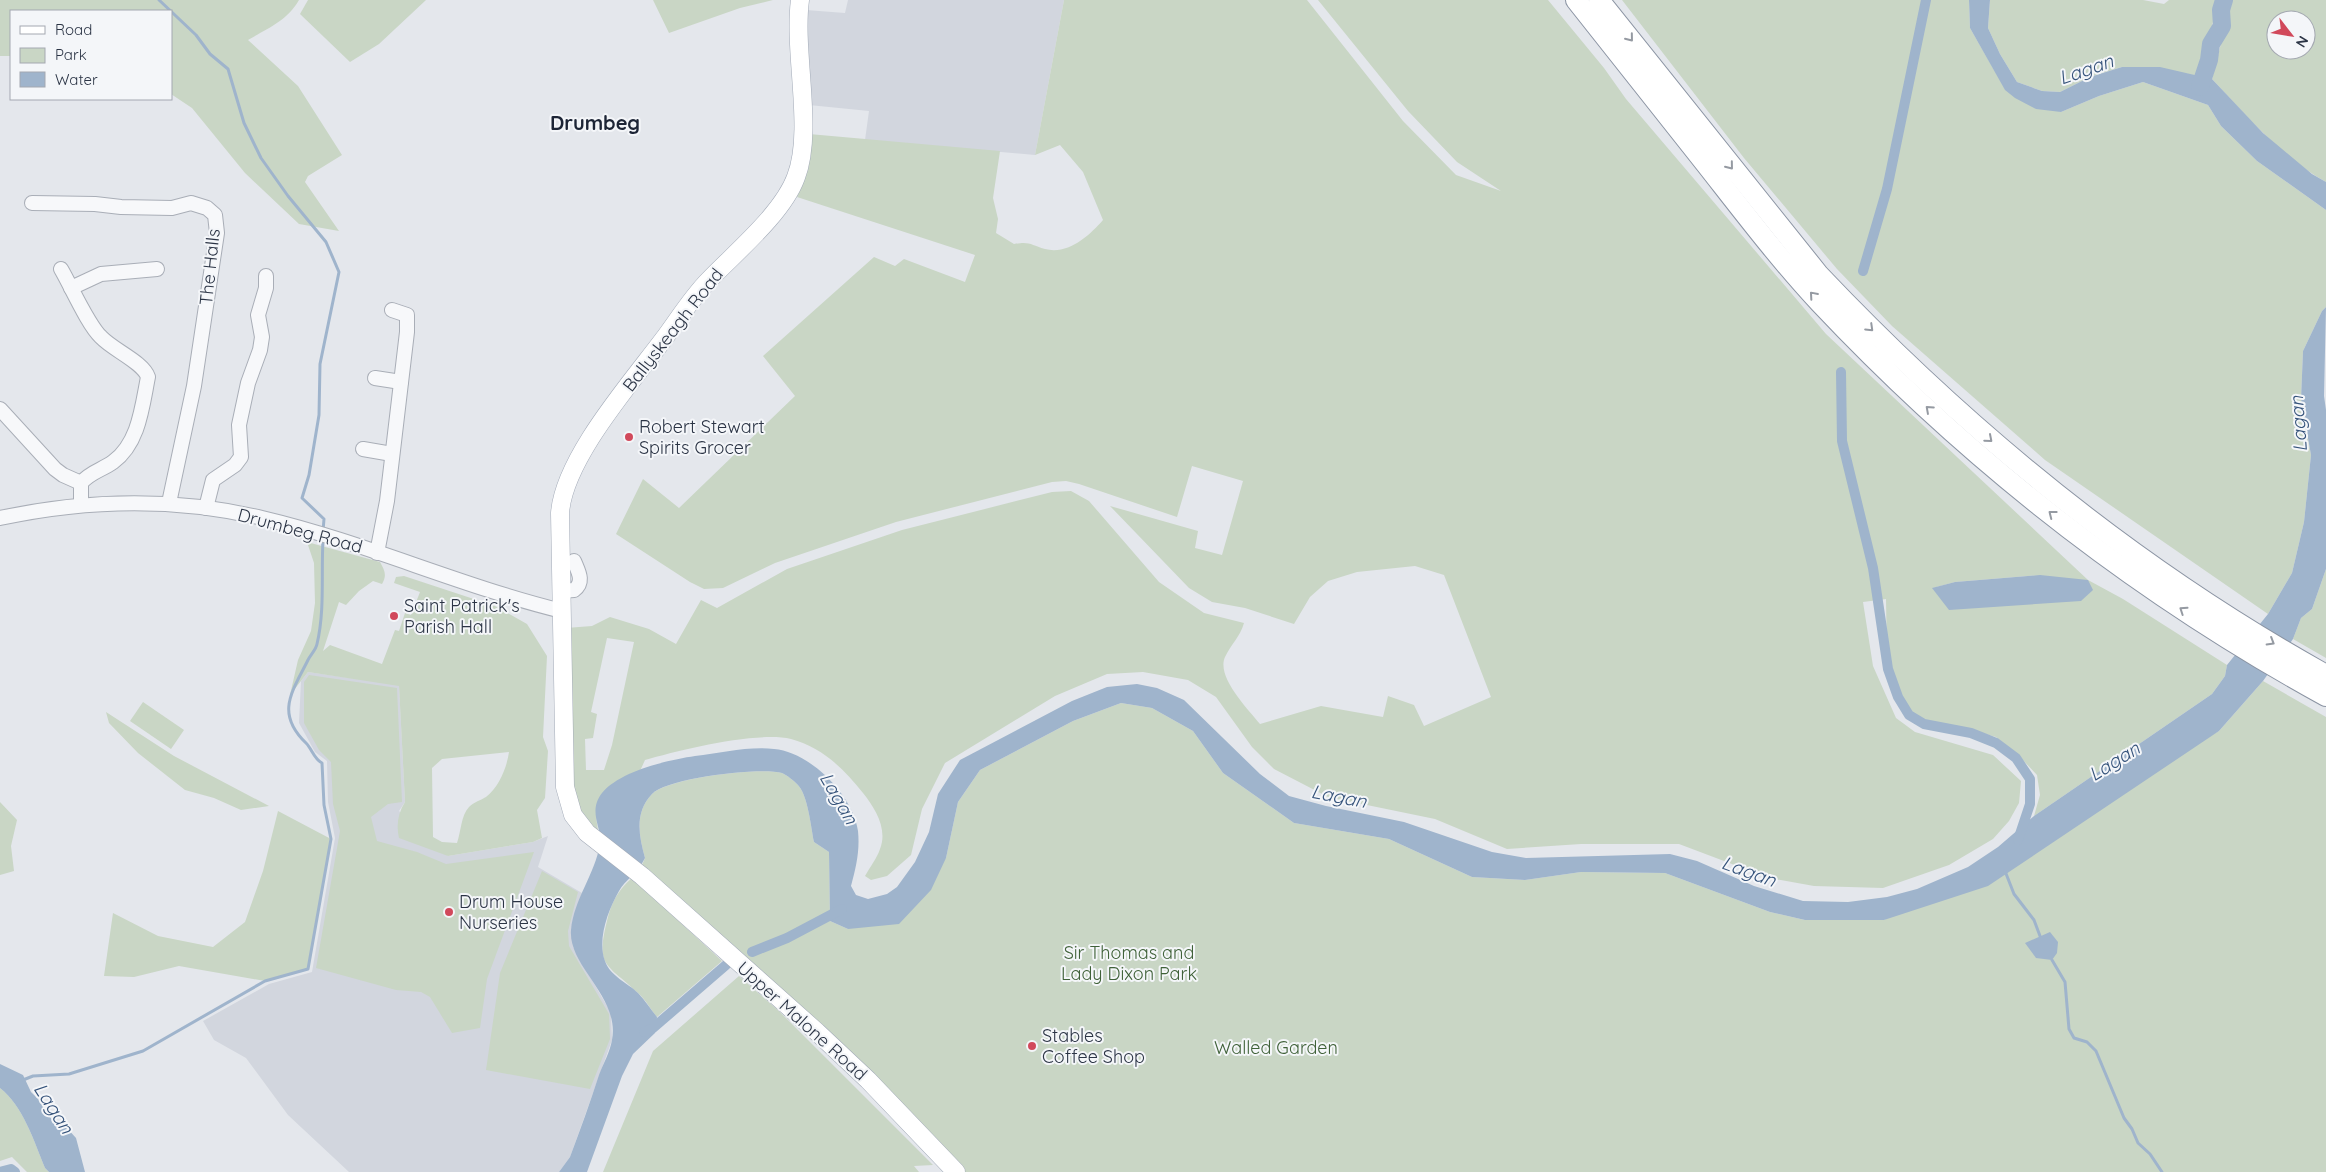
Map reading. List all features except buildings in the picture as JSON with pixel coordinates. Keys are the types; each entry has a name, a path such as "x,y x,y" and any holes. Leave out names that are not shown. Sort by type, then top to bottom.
{"highway":[{"path":"1576,0 1758,230 1820,302 1890,372 1963,440 2039,504 2145,584 2229,629 2302,672 2326,696"},
{"path":"1599,0 1818,275 1899,357 1946,401 2038,480 2229,629"},
{"path":"2302,672 2326,675"}],"main road":[{"name":"Ballyskeagh Road","path":"562,611 561,500 564,486 577,459 618,400 707,282 787,197 797,176 802,141 798,47 800,0"},
{"name":"Upper Malone Road","path":"562,611 565,787 573,815 587,833 642,876 868,1080 956,1172"}],"street":[{"name":"The Halls","path":"32,204 95,204 121,208 172,208 191,203 207,208 215,215 217,233 194,386 169,503"},
{"path":"61,269 98,335 111,348 146,371 148,377 136,431 131,444 111,464 86,476 81,482 81,504"},
{"path":"71,288 101,274 158,269"},
{"path":"206,508 213,480 234,465 240,457 239,425 248,384 260,350 262,337 258,315 266,288 266,276"},
{"path":"377,553 387,501 407,332 407,315 392,310"},
{"path":"375,378 400,382"},
{"path":"0,409 55,469 63,475 81,482"},
{"path":"363,450 392,454"},
{"name":"Drumbeg Road","path":"0,518 81,504 169,503 206,508 260,517 316,533 471,584 562,611"},
{"path":"561,591 574,590 580,583 579,572 574,561"}],"shaded area":[{"path":"848,0 1064,0 1035,155 865,140 869,111 809,105 806,10 845,13"},
{"name":"Drum House Nurseries","path":"308,672 399,685 405,802 399,811 448,856 533,842 548,836 538,867 582,893 571,930 573,947 611,1013 612,1040 570,1157 559,1172 349,1172 288,1115 246,1058 214,1040 203,1021 269,984 312,972 335,838 328,802 327,761 315,752 299,723 301,681"}],"green space":[{"path":"0,0 299,0 283,19 248,40 298,86 342,155 308,176 305,182 339,231 299,224 245,173 192,108 172,95 172,10 10,10 10,56 0,56"},
{"path":"308,0 426,0 379,44 350,62 300,14"},
{"path":"653,0 773,0 740,8 669,33"},
{"path":"1064,0 1307,0 1403,121 1456,175 1501,191 1457,162 1408,111 1318,0 1548,0 1604,68 1626,99 1826,334 2088,580 2123,599 2227,665 2225,676 2212,694 2034,816 2040,795 2037,775 2020,757 1996,737 1961,727 1922,721 1910,711 1894,682 1887,660 1886,599 1863,602 1873,666 1896,718 1915,732 1993,755 2021,781 2019,803 2009,821 1993,839 1949,865 1883,888 1814,886 1769,878 1679,844 1581,844 1507,849 1435,819 1328,797 1274,769 1252,747 1216,697 1188,680 1143,672 1107,674 1055,696 945,763 922,809 911,855 887,876 871,880 865,876 879,852 882,834 876,812 863,793 849,776 823,754 791,739 776,737 739,739 678,751 645,760 640,771 616,783 602,796 596,815 601,841 575,815 565,701 566,628 592,626 610,617 649,629 676,644 701,600 717,608 787,569 902,530 1052,492 1071,491 1089,501 1159,582 1204,613 1244,623 1225,657 1223,665 1229,683 1260,724 1321,706 1383,717 1388,696 1414,705 1424,726 1491,697 1444,575 1415,566 1357,572 1328,581 1310,597 1294,624 1245,608 1212,602 1189,588 1110,506 1198,531 1195,548 1222,555 1243,481 1192,466 1177,517 1079,484 1066,481 1052,482 896,522 775,563 723,588 704,589 690,582 616,534 643,479 679,508 795,396 763,356 874,257 895,266 904,259 965,282 975,255 797,197 803,182 809,134 1000,151 993,198 998,219 996,233 1014,244 1027,243 1054,250 1070,247 1085,238 1103,220 1083,172 1060,145 1035,155","holes":["2040,575 1933,588 1955,582","607,638 634,642 612,745 604,770 586,770 585,739 593,738 597,714 591,712"]},
{"path":"1622,0 1969,0 1970,28 2005,89 2061,112 2099,96 2143,82 2208,105 2221,126 2257,161 2326,210 2326,307 2322,311 2303,351 2301,399 2311,455 2304,522 2292,573 2268,614 2045,460 1892,326 1837,269 1744,158"},
{"path":"1990,0 2143,0 2164,4 2169,0 2218,0 2200,78 2189,74 2122,67 2090,77 2060,92 2042,91 2017,82 2000,54 1988,28"},
{"path":"2232,0 2326,0 2326,182 2294,161 2212,79"},
{"path":"307,542 380,562 385,573 382,584 373,581 359,591 346,605 339,602 323,651 330,645 382,664 395,630 399,631 405,613 411,615 420,592 394,583 396,577 404,576 495,606 527,624 547,656 543,737 548,751 545,798 537,810 542,838 533,842 448,856 399,838 398,819 405,802 399,686 308,672 290,695 298,660 311,631 315,603 314,563","holes":["509,752 502,776 491,793 466,810 457,843 442,842 433,837 432,768 442,759"]},
{"path":"2326,569 2326,658 2293,639 2301,618 2312,609"},
{"path":"309,675 397,688 402,802 388,804 371,817 377,841 417,852 446,864 534,852 487,979 480,1028 452,1033 430,997 421,992 396,990 316,968 340,831 333,804 331,762 319,750 304,723 304,682"},
{"name":"Sir Thomas and Lady Dixon Park","path":"2263,681 2326,717 2326,1172 960,1172 642,865 645,858 640,833 640,817 646,801 661,788 715,775 755,772 782,773 801,789 806,803 814,842 829,852 830,921 848,929 946,858 958,802 980,770 1073,721 1121,703 1152,708 1193,731 1223,773 1294,823 1389,839 1472,877 1525,880 1581,872 1665,873 1770,912 1805,920 1884,920 2219,731"},
{"path":"143,702 184,730 171,749 130,721"},
{"path":"106,712 174,756 269,806 241,810 214,798 185,790 138,753 109,723"},
{"path":"0,802 17,820 11,846 14,871 0,875"},
{"path":"278,811 331,839 308,969 265,981 179,966 134,977 104,976 113,913 158,936 213,947 245,922 263,871"},
{"path":"542,871 578,892 568,931 569,946 609,1014 610,1039 590,1089 486,1070 500,973"},
{"path":"632,878 722,961 657,1017 641,996 612,970 604,957 604,936 611,908 619,892"},
{"path":"739,976 779,1011 933,1165 914,1166 919,1172 603,1172 653,1051"},
{"path":"0,1088 8,1095 21,1114 45,1168 49,1172 27,1172 12,1157 0,1161"}],"water":[{"path":"1969,0 1990,0 1988,28 2000,54 2017,82 2042,91 2060,92 2090,77 2122,67 2160,67 2212,79 2263,133 2312,174 2326,182 2326,210 2257,161 2221,126 2208,105 2143,82 2099,96 2061,112 2036,109 2015,98 2005,90 1970,28"},
{"name":"Lagan","path":"2326,307 2324,396 2326,410 2326,569 2312,609 2301,618 2293,639 2263,681 2219,731 1988,886 1884,920 1805,920 1770,912 1665,873 1581,872 1525,880 1472,877 1389,839 1294,823 1223,773 1193,731 1152,708 1121,703 1073,721 980,770 958,802 946,858 931,890 899,924 848,929 830,921 829,852 814,842 804,795 797,784 782,773 755,771 694,779 661,788 646,801 640,817 640,833 645,858 619,891 611,907 603,935 603,953 607,966 615,975 638,993 657,1017 655,1033 633,1054 622,1076 587,1172 559,1172 570,1157 612,1040 612,1024 609,1009 577,957 572,944 571,930 576,908 594,866 600,844 596,807 602,793 620,778 672,760 735,750 764,748 788,752 802,758 815,767 839,790 848,803 854,817 858,831 858,852 851,886 856,895 868,899 887,894 897,887 915,862 929,832 938,794 960,760 1072,701 1107,687 1137,684 1157,688 1184,700 1260,774 1289,796 1326,806 1404,822 1492,852 1526,858 1670,854 1697,861 1754,886 1803,901 1848,902 1887,897 1917,889 1968,867 1998,847 2034,816 2212,694 2225,676 2227,665 2268,614 2292,573 2304,522 2311,455 2301,399 2303,351 2322,311"},
{"path":"2040,575 2088,580 2093,590 2081,601 1949,610 1932,588 1955,582"},
{"path":"2050,932 2058,942 2057,953 2052,960 2036,958 2025,943"},
{"path":"0,1064 23,1075 31,1092 39,1100 49,1117 66,1127 76,1138 85,1172 49,1172 45,1168 21,1114 8,1095 0,1088"}],"waterway":[{"path":"159,0 170,10"},
{"path":"1863,271 1887,189 1926,0"},
{"path":"2200,87 2209,60 2211,44 2222,26 2221,10 2224,0"},
{"path":"172,12 196,35 210,54 228,69 244,123 261,158 288,196 326,242 339,272 320,364 319,415 309,475 302,498 324,519 323,531"},
{"path":"1841,372 1842,441 1873,568 1888,669 1898,697 1909,715 1924,724 1971,733 1996,743 2016,758 2030,779 2030,804 2018,840"},
{"name":"Lagan","path":"23,1080 33,1076 69,1074 143,1051 265,981 308,969 331,839 324,805 322,763 317,759 291,722 289,702 292,692 317,644 322,605 323,540"},
{"path":"2005,871 2014,894 2034,920 2040,936"},
{"path":"752,952 787,938 842,909"},
{"path":"2052,960 2065,982 2069,1029 2074,1038 2087,1042 2096,1051 2124,1118 2132,1129 2138,1143 2150,1154 2162,1172"},
{"path":"644,1032 653,1028 726,965"},
{"path":"0,1172 11,1169 15,1172"}],"place":[{"name":"Robert Stewart Spirits Grocer","path":"629,437"},
{"name":"Saint Patrick's Parish Hall","path":"394,616"},
{"name":"Drum House Nurseries","path":"449,912"},
{"name":"Stables Coffee Shop","path":"1032,1046"}],"district":[{"name":"Drumbeg","path":"595,123"}],"park label":[{"name":"Walled Garden","path":"1276,1048"}]}
